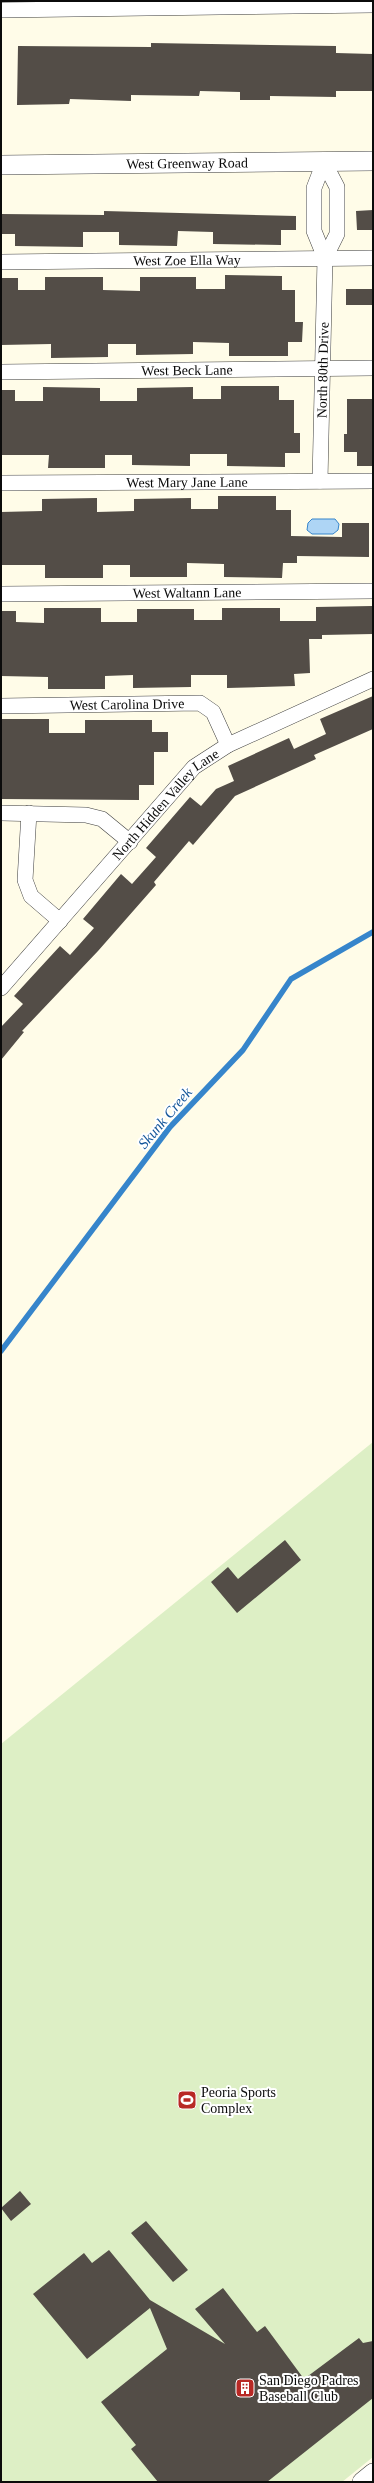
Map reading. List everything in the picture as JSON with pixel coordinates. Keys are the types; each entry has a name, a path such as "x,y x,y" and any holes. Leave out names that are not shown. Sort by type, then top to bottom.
{"street":[{"path":"1,10 373,5"},
{"name":"West Greenway Road","path":"1,165 373,161"},
{"name":"North 80th Drive","path":"320,481 325,258 314,231 314,188 324,162"},
{"name":"North 80th Drive","path":"324,162 337,187 338,234 325,258"},
{"name":"West Zoe Ella Way","path":"1,262 373,258"},
{"name":"West Beck Lane","path":"1,372 373,368"},
{"name":"West Mary Jane Lane","path":"1,483 373,481"},
{"name":"West Waltann Lane","path":"1,594 373,591"},
{"name":"North Hidden Valley Lane","path":"1,988 194,767 228,745 373,679"},
{"name":"West Carolina Drive","path":"1,706 200,703 213,712 228,745"},
{"path":"1,813 86,815 102,819 130,842"},
{"path":"29,813 25,880 31,896 60,921"},
{"path":"362,2482 373,2473"}],"green space":[{"name":"Peoria Sports Complex","path":"373,1442 373,2457 342,2482 1,2482 1,1744"}],"water":[{"path":"312,519 335,519 339,524 338,530 333,534 312,534 307,530 308,523"}],"building":[{"path":"151,43 336,46 336,53 373,54 373,91 336,91 336,97 270,96 270,100 240,100 240,92 200,91 199,96 131,95 131,101 70,99 69,104 17,105 18,46 151,47"},
{"path":"373,210 373,230 357,230 356,211"},
{"path":"104,211 296,216 296,230 281,230 281,245 213,244 213,232 178,231 177,246 119,245 119,232 83,232 83,247 15,246 15,234 1,234 1,214 104,215"},
{"path":"225,275 282,276 282,290 295,290 295,322 303,322 302,342 288,342 288,356 229,356 229,343 193,342 193,354 136,355 136,344 108,344 108,357 51,358 51,344 1,345 1,278 18,278 18,290 45,290 45,277 103,277 103,290 140,291 140,277 196,277 196,289 225,289"},
{"path":"346,289 373,289 373,305 346,305"},
{"path":"221,386 279,386 279,400 294,400 294,433 300,433 300,453 285,453 285,467 227,466 227,454 190,454 190,466 132,465 132,455 105,455 105,468 48,468 49,455 1,455 1,390 15,390 15,401 43,401 43,387 100,388 100,401 137,401 137,388 193,387 193,399 221,399"},
{"path":"347,399 373,399 373,466 357,466 357,452 344,452 344,434 347,434"},
{"path":"218,496 276,496 276,510 291,510 291,536 342,537 342,523 369,523 369,557 297,556 297,563 283,563 282,578 224,577 224,564 187,563 187,577 130,577 130,565 103,565 103,578 45,578 45,565 1,565 1,512 42,511 42,499 97,498 97,512 134,511 134,499 191,498 191,509 218,509"},
{"path":"372,606 373,634 322,635 322,639 309,639 310,673 294,674 295,686 227,688 227,675 191,675 191,687 133,688 133,675 105,676 105,689 48,689 48,677 1,676 1,611 16,611 16,622 44,623 44,608 101,608 101,622 137,622 137,609 194,609 194,620 222,620 222,608 280,608 280,621 316,621 316,607"},
{"path":"373,696 373,729 314,755 316,759 235,796 193,845 189,841 154,882 156,885 98,951 22,1031 24,1032 1,1060 1,1027 23,1004 14,996 60,946 70,955 94,928 83,919 121,874 132,884 156,857 146,848 190,797 201,806 216,789 234,781 228,766 289,738 294,749 326,734 320,719"},
{"path":"1,719 49,719 49,733 85,733 85,720 152,720 152,732 168,732 168,752 154,752 154,785 139,785 139,800 1,799"},
{"path":"285,1540 301,1560 237,1613 211,1582 228,1567 238,1579"},
{"path":"20,2191 31,2204 11,2221 1,2208"},
{"path":"146,2221 188,2270 173,2282 131,2233"},
{"name":"San Diego Padres Baseball Club","path":"109,2250 150,2300 225,2344 195,2309 223,2288 257,2332 265,2326 304,2379 359,2338 363,2343 373,2341 373,2398 267,2482 158,2482 131,2449 136,2445 101,2402 167,2349 150,2308 87,2359 33,2294 84,2253 92,2263"}],"waterway":[{"name":"Skunk Creek","path":"1,1351 170,1127 243,1050 291,979 373,932"}],"place":[{"name":"Peoria Sports Complex","path":"187,2100"},
{"name":"San Diego Padres Baseball Club","path":"245,2388"}]}
